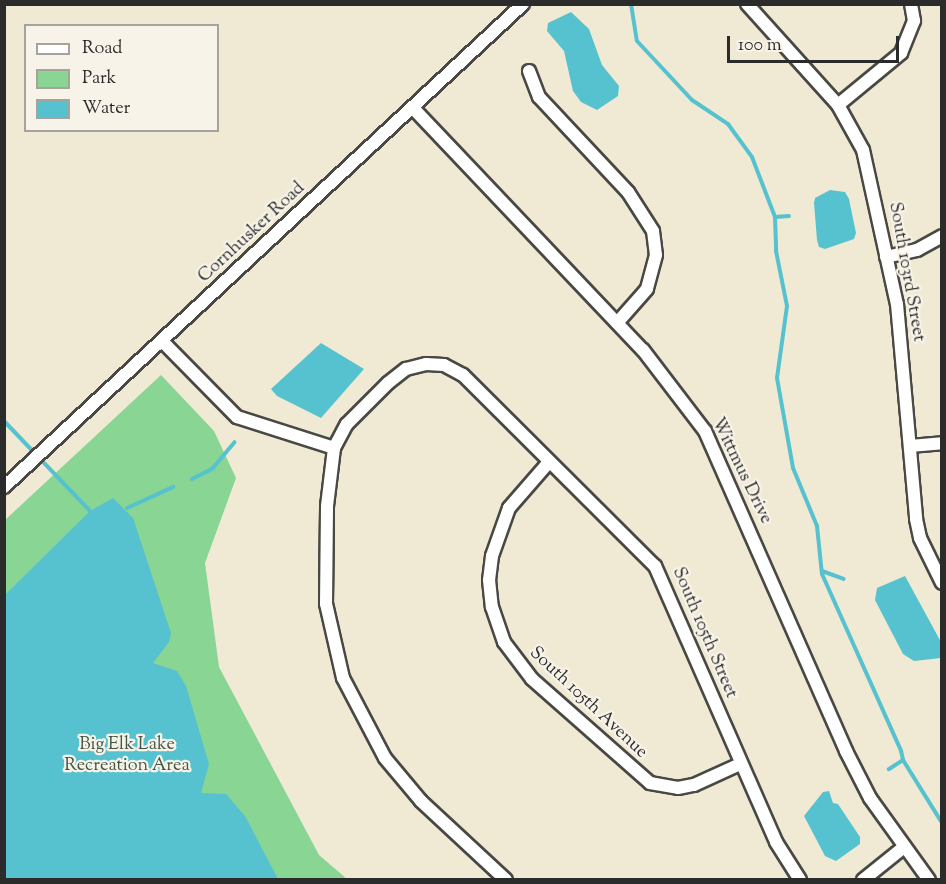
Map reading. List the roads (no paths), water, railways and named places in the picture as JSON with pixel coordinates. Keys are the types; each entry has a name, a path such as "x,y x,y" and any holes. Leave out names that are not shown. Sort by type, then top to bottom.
{"street":[{"name":"Cornhusker Road","path":"4,486 523,4"},
{"name":"South 103rd Street","path":"747,4 838,105 857,135 867,162 897,304 920,537 942,583"},
{"path":"838,105 901,53 914,21 911,4"},
{"path":"530,71 539,97 628,192 653,231 656,255 647,289 617,323"},
{"name":"Wittmus Drive","path":"413,108 617,323 683,398 705,431 846,751 870,798 929,879"},
{"path":"886,257 917,250 942,236"},
{"path":"162,341 237,417 334,448 328,497 326,604 343,678 370,734 402,781 506,879"},
{"name":"South 105th Street","path":"334,448 347,424 406,369 444,365 463,375 655,566 776,842 800,879"},
{"path":"910,446 942,443"},
{"name":"South 105th Avenue","path":"549,462 509,508 492,556 489,580 492,607 504,642 532,679 650,783 671,788 694,785 740,764"},
{"path":"863,879 904,847"}],"water":[{"path":"571,12 589,29 602,65 619,86 618,96 597,110 581,102 573,91 564,51 547,31 548,23"},
{"path":"830,190 845,192 849,199 856,233 854,239 825,249 819,247 817,240 814,203 815,198"},
{"path":"321,343 364,369 321,418 277,396 271,389"},
{"name":"Big Elk Lake Recreation Area","path":"113,498 133,518 171,633 169,642 153,663 177,671 186,686 209,764 201,793 226,794 245,816 278,879 5,879 5,595 90,511"},
{"path":"905,576 941,642 941,658 914,661 903,654 875,600 877,588"},
{"path":"829,791 833,803 838,804 860,837 860,844 836,861 825,856 804,816 823,792"}],"waterway":[{"path":"631,4 637,41 692,100 728,124 752,157 775,217 776,251 787,306 777,378 793,468 817,526 822,574 901,751 903,760 889,769"},
{"path":"775,217 789,216"},
{"path":"4,421 90,511"},
{"path":"192,479 212,469 235,442"},
{"path":"127,508 173,487"},
{"path":"822,571 844,579"},
{"path":"903,760 942,823"}]}
